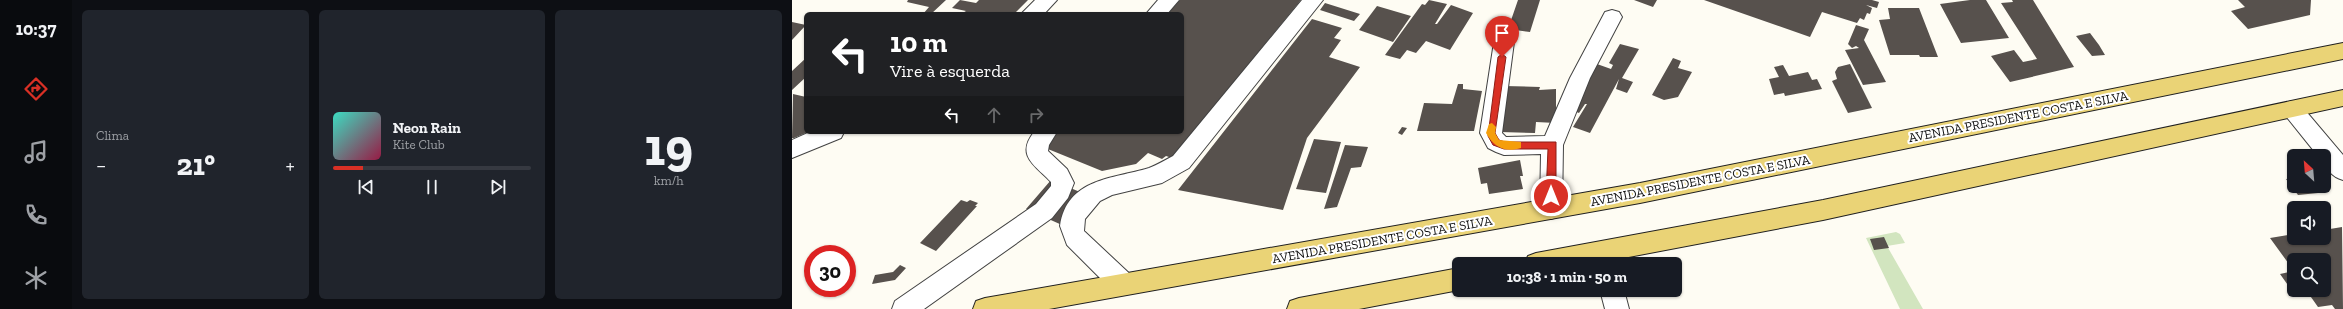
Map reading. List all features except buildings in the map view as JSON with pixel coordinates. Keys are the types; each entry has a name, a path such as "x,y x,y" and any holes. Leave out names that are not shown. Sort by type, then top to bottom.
{"main road":[{"name":"AVENIDA PRESIDENTE COSTA E SILVA","path":"985,309 1551,209 2343,51"},
{"path":"1608,257 2343,98"},
{"path":"1299,309 1452,280"}],"street":[{"path":"1033,12 1047,0"},
{"path":"1158,12 1169,0"},
{"path":"1123,284 1075,238 1071,232 1072,222 1079,207 1092,193 1113,183 1152,176 1182,162 1313,0"},
{"path":"1551,209 1552,145 1580,78 1612,17"},
{"path":"1504,42 1491,133 1496,142 1504,146 1552,145"},
{"path":"2292,109 2343,171"},
{"path":"792,149 828,134"},
{"path":"904,309 1044,211 1060,191 1063,183 1061,177 1038,156 1036,149 1038,140 1044,134"},
{"path":"1614,297 1617,309"}],"green space":[{"path":"1896,232 1900,234 1905,243 1887,246 1923,309 1900,309 1866,238"}],"slow traffic":[{"path":"1492,127 1491,133 1496,142 1504,146 1517,145"}],"route":[{"path":"1502,57 1491,133 1496,142 1504,146 1536,144 1552,145 1551,196"}]}
